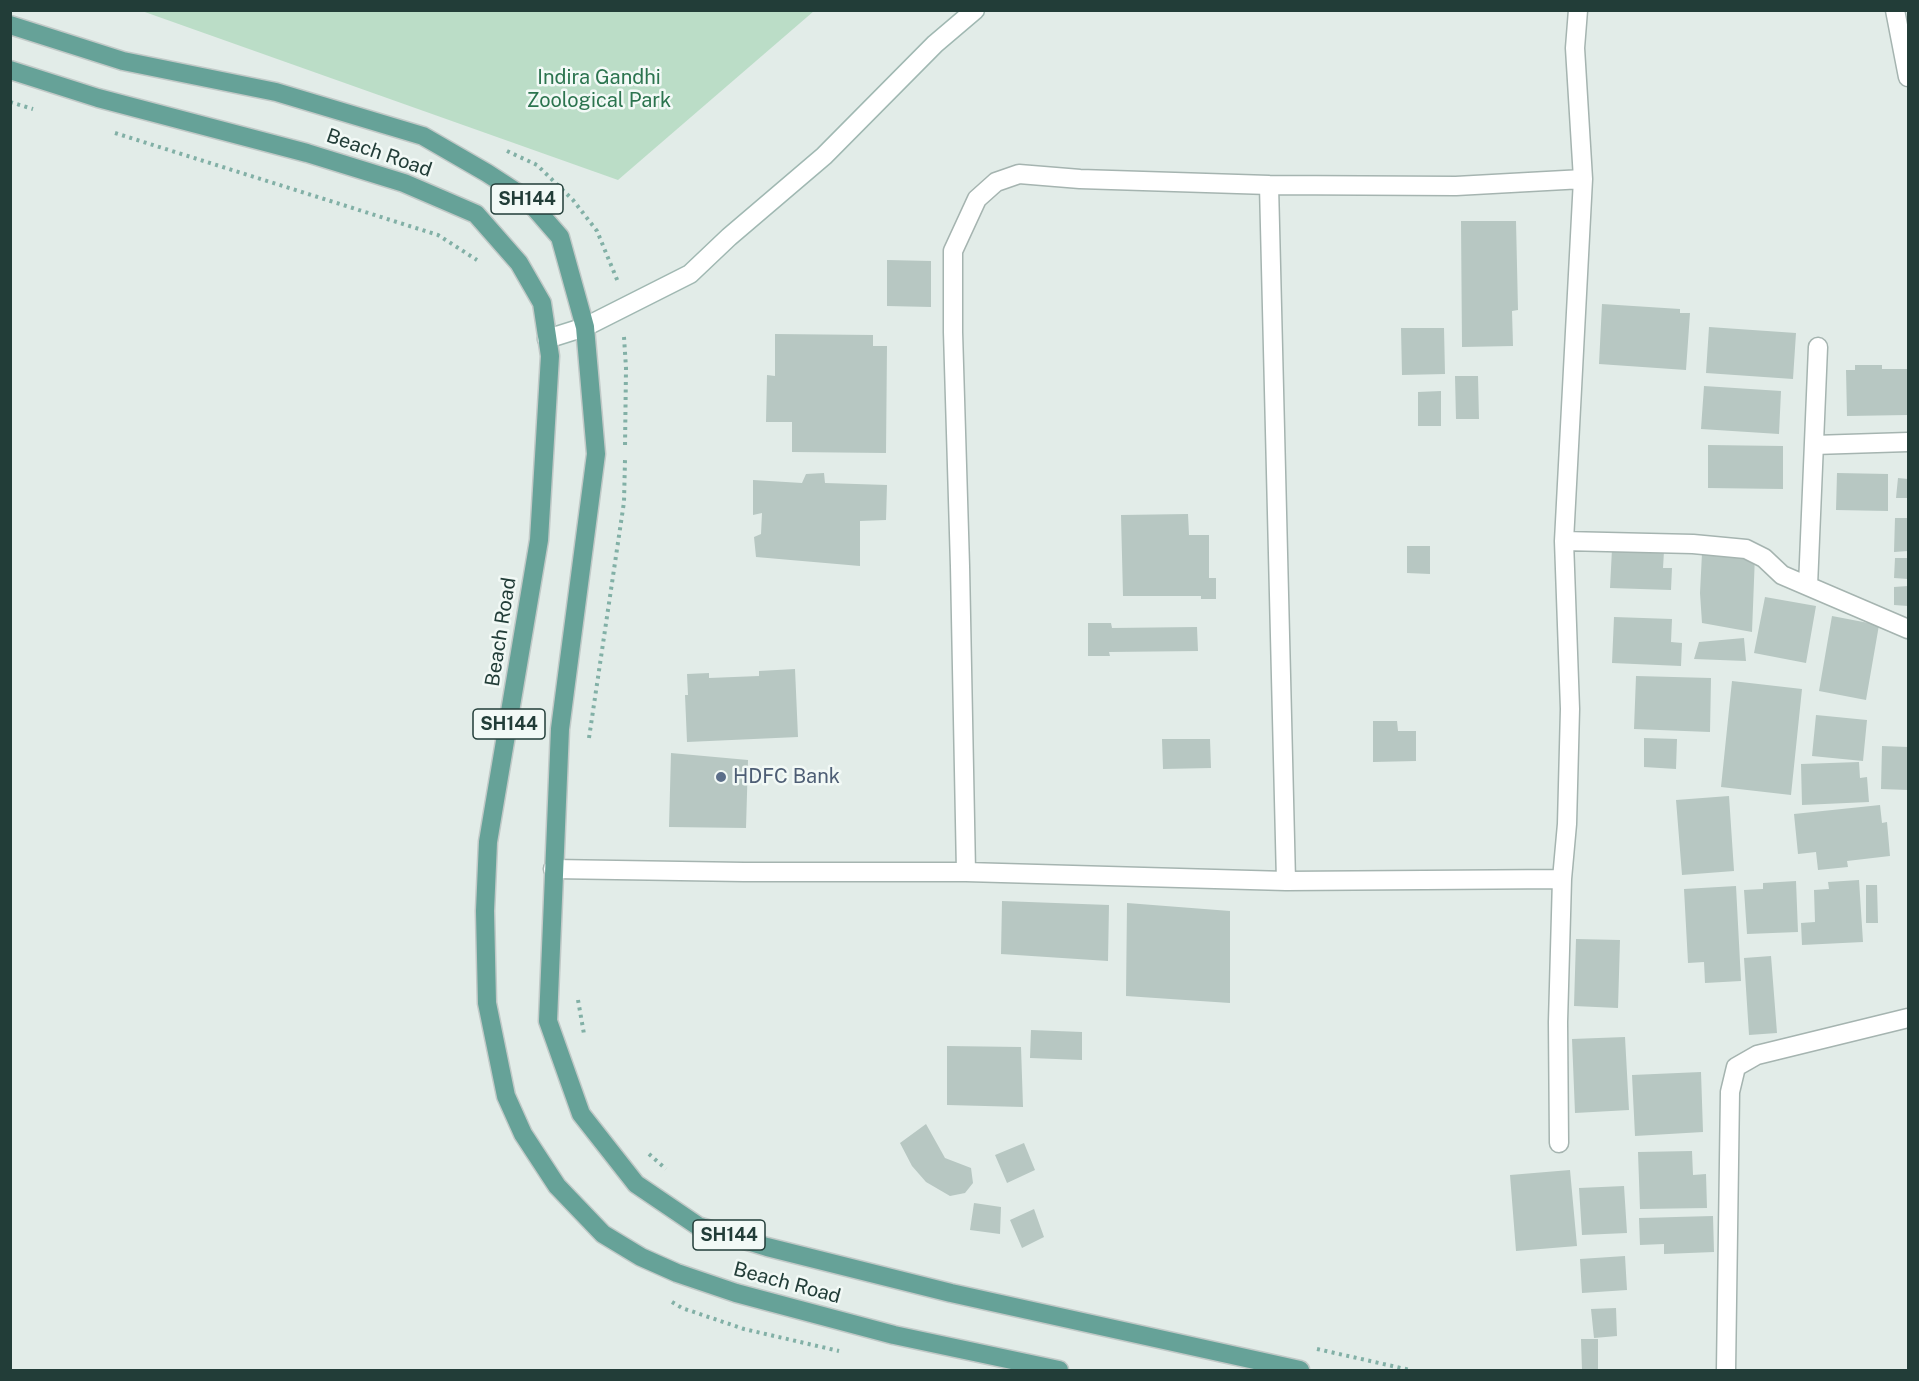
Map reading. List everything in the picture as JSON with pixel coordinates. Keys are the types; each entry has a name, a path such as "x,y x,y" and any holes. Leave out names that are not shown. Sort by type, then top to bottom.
{"main road":[{"name":"Beach Road","path":"10,25 123,61 276,92 423,136 487,172 527,199 560,237 585,327 596,454 560,729 553,869"},
{"name":"Beach Road","path":"10,70 98,98 328,159 404,183 476,214 519,263 542,303 550,356 539,540 488,842 485,911 487,1003 506,1096 523,1134 557,1186 603,1234 641,1257 677,1273 736,1293 894,1335 1059,1371"},
{"name":"SH144","path":"553,869 548,1022 581,1114 636,1184 698,1226 951,1293 1300,1371"}],"street":[{"path":"547,339 585,327 690,274 729,237 824,156 935,45 975,10"},
{"path":"1559,1143 1558,1022 1570,709 1564,541 1583,179 1575,48 1578,10"},
{"path":"1895,10 1908,77"},
{"path":"966,872 952,321 953,251 977,199 996,183 1019,174 1080,179 1269,185 1455,186 1583,179"},
{"path":"1269,185 1286,881"},
{"path":"1808,586 1818,347"},
{"path":"1814,445 1908,442"},
{"path":"1564,541 1693,544 1746,549 1764,558 1782,575 1908,629"},
{"path":"553,869 966,872 1286,881 1562,879"},
{"path":"1726,1371 1731,1092 1736,1067 1758,1055 1908,1018"}],"path":[{"path":"506,150 537,165 573,200 597,231 620,286 626,368 624,502 589,738"},
{"path":"578,992 585,1042"},
{"path":"647,1152 669,1172"},
{"path":"1308,1347 1410,1371"}],"green space":[{"name":"Indira Gandhi Zoological Park","path":"142,11 814,11 618,180"}],"building":[{"path":"1461,221 1516,221 1518,310 1512,311 1513,346 1462,347"},
{"path":"887,260 931,261 931,307 887,306"},
{"path":"1602,304 1680,309 1680,313 1690,313 1686,370 1599,364"},
{"path":"1709,327 1796,333 1793,379 1706,373"},
{"path":"1401,328 1444,328 1445,374 1402,375"},
{"path":"775,334 873,335 873,346 887,346 886,453 792,452 792,422 766,422 767,375 775,376"},
{"path":"1855,365 1882,365 1882,369 1908,369 1908,415 1847,416 1846,370 1855,370"},
{"path":"1455,376 1478,376 1479,419 1456,419"},
{"path":"1704,386 1781,391 1779,434 1701,429"},
{"path":"1441,391 1441,426 1418,426 1418,392"},
{"path":"1708,445 1783,446 1783,489 1708,488"},
{"path":"824,473 825,483 887,485 886,520 860,521 860,566 756,557 754,537 761,534 762,513 753,515 753,480 802,483 806,474"},
{"path":"1837,473 1888,474 1888,511 1836,510"},
{"path":"1898,478 1908,479 1908,498 1896,498"},
{"path":"1188,514 1189,535 1209,535 1209,578 1216,578 1216,599 1201,599 1201,596 1123,596 1121,515"},
{"path":"1895,518 1908,518 1908,551 1894,552"},
{"path":"1407,546 1430,546 1430,574 1407,573"},
{"path":"1612,549 1664,551 1663,568 1672,568 1671,590 1610,588"},
{"path":"1702,553 1755,555 1752,632 1702,623 1700,593"},
{"path":"1895,558 1908,558 1908,579 1894,578"},
{"path":"1908,586 1908,606 1894,605 1894,587"},
{"path":"1765,597 1816,606 1806,663 1754,653"},
{"path":"1832,616 1879,625 1866,700 1819,691"},
{"path":"1614,617 1672,619 1671,642 1682,643 1681,666 1612,663"},
{"path":"1088,623 1111,623 1112,628 1197,627 1198,651 1109,652 1110,656 1088,656"},
{"path":"1744,638 1746,661 1694,659 1699,642"},
{"path":"795,669 798,737 687,742 685,695 688,695 687,674 709,673 709,678 759,676 759,671"},
{"path":"1636,676 1711,678 1710,732 1634,729"},
{"path":"1732,681 1802,689 1791,795 1721,787"},
{"path":"1816,715 1867,720 1863,761 1812,756"},
{"path":"1373,721 1397,721 1398,731 1416,731 1416,761 1373,762"},
{"path":"1644,738 1677,739 1676,769 1644,767"},
{"path":"1162,739 1210,739 1211,768 1163,769"},
{"path":"1882,746 1908,747 1908,790 1881,789"},
{"path":"671,753 748,760 746,828 669,827"},
{"path":"1859,762 1860,778 1867,777 1869,802 1802,805 1801,764"},
{"path":"1729,796 1734,871 1682,875 1676,800"},
{"path":"1880,805 1882,823 1887,822 1890,856 1847,861 1848,867 1818,870 1816,852 1798,854 1794,814"},
{"path":"1859,880 1863,942 1802,945 1801,923 1815,922 1814,890 1829,889 1828,882"},
{"path":"1796,881 1798,932 1747,934 1744,890 1763,889 1763,883"},
{"path":"1866,885 1877,885 1878,923 1866,923"},
{"path":"1736,886 1741,981 1705,983 1704,962 1688,963 1684,889"},
{"path":"1002,901 1109,905 1108,961 1001,954"},
{"path":"1127,903 1230,911 1230,1003 1126,996"},
{"path":"1576,939 1620,940 1618,1008 1574,1006"},
{"path":"1771,956 1777,1033 1749,1035 1744,958"},
{"path":"1031,1030 1082,1032 1082,1060 1030,1058"},
{"path":"1625,1037 1629,1110 1575,1113 1572,1039"},
{"path":"947,1046 1021,1047 1023,1107 947,1105"},
{"path":"1701,1072 1703,1132 1635,1136 1632,1075"},
{"path":"926,1124 945,1158 971,1168 973,1183 965,1193 950,1196 926,1182 912,1166 900,1143"},
{"path":"1024,1143 1035,1170 1007,1183 995,1155"},
{"path":"1692,1151 1693,1175 1706,1174 1707,1208 1640,1209 1638,1152"},
{"path":"1570,1170 1577,1246 1516,1251 1510,1175"},
{"path":"1624,1186 1627,1233 1582,1235 1579,1188"},
{"path":"974,1203 1001,1207 1000,1234 970,1230"},
{"path":"1034,1209 1044,1237 1022,1248 1010,1220"},
{"path":"1713,1216 1714,1252 1664,1254 1664,1244 1640,1245 1639,1218"},
{"path":"1625,1256 1627,1290 1582,1293 1580,1259"},
{"path":"1616,1308 1617,1336 1594,1338 1591,1309"},
{"path":"1581,1339 1598,1339 1598,1370 1582,1370"}],"place":[{"name":"HDFC Bank","path":"721,777"}]}
